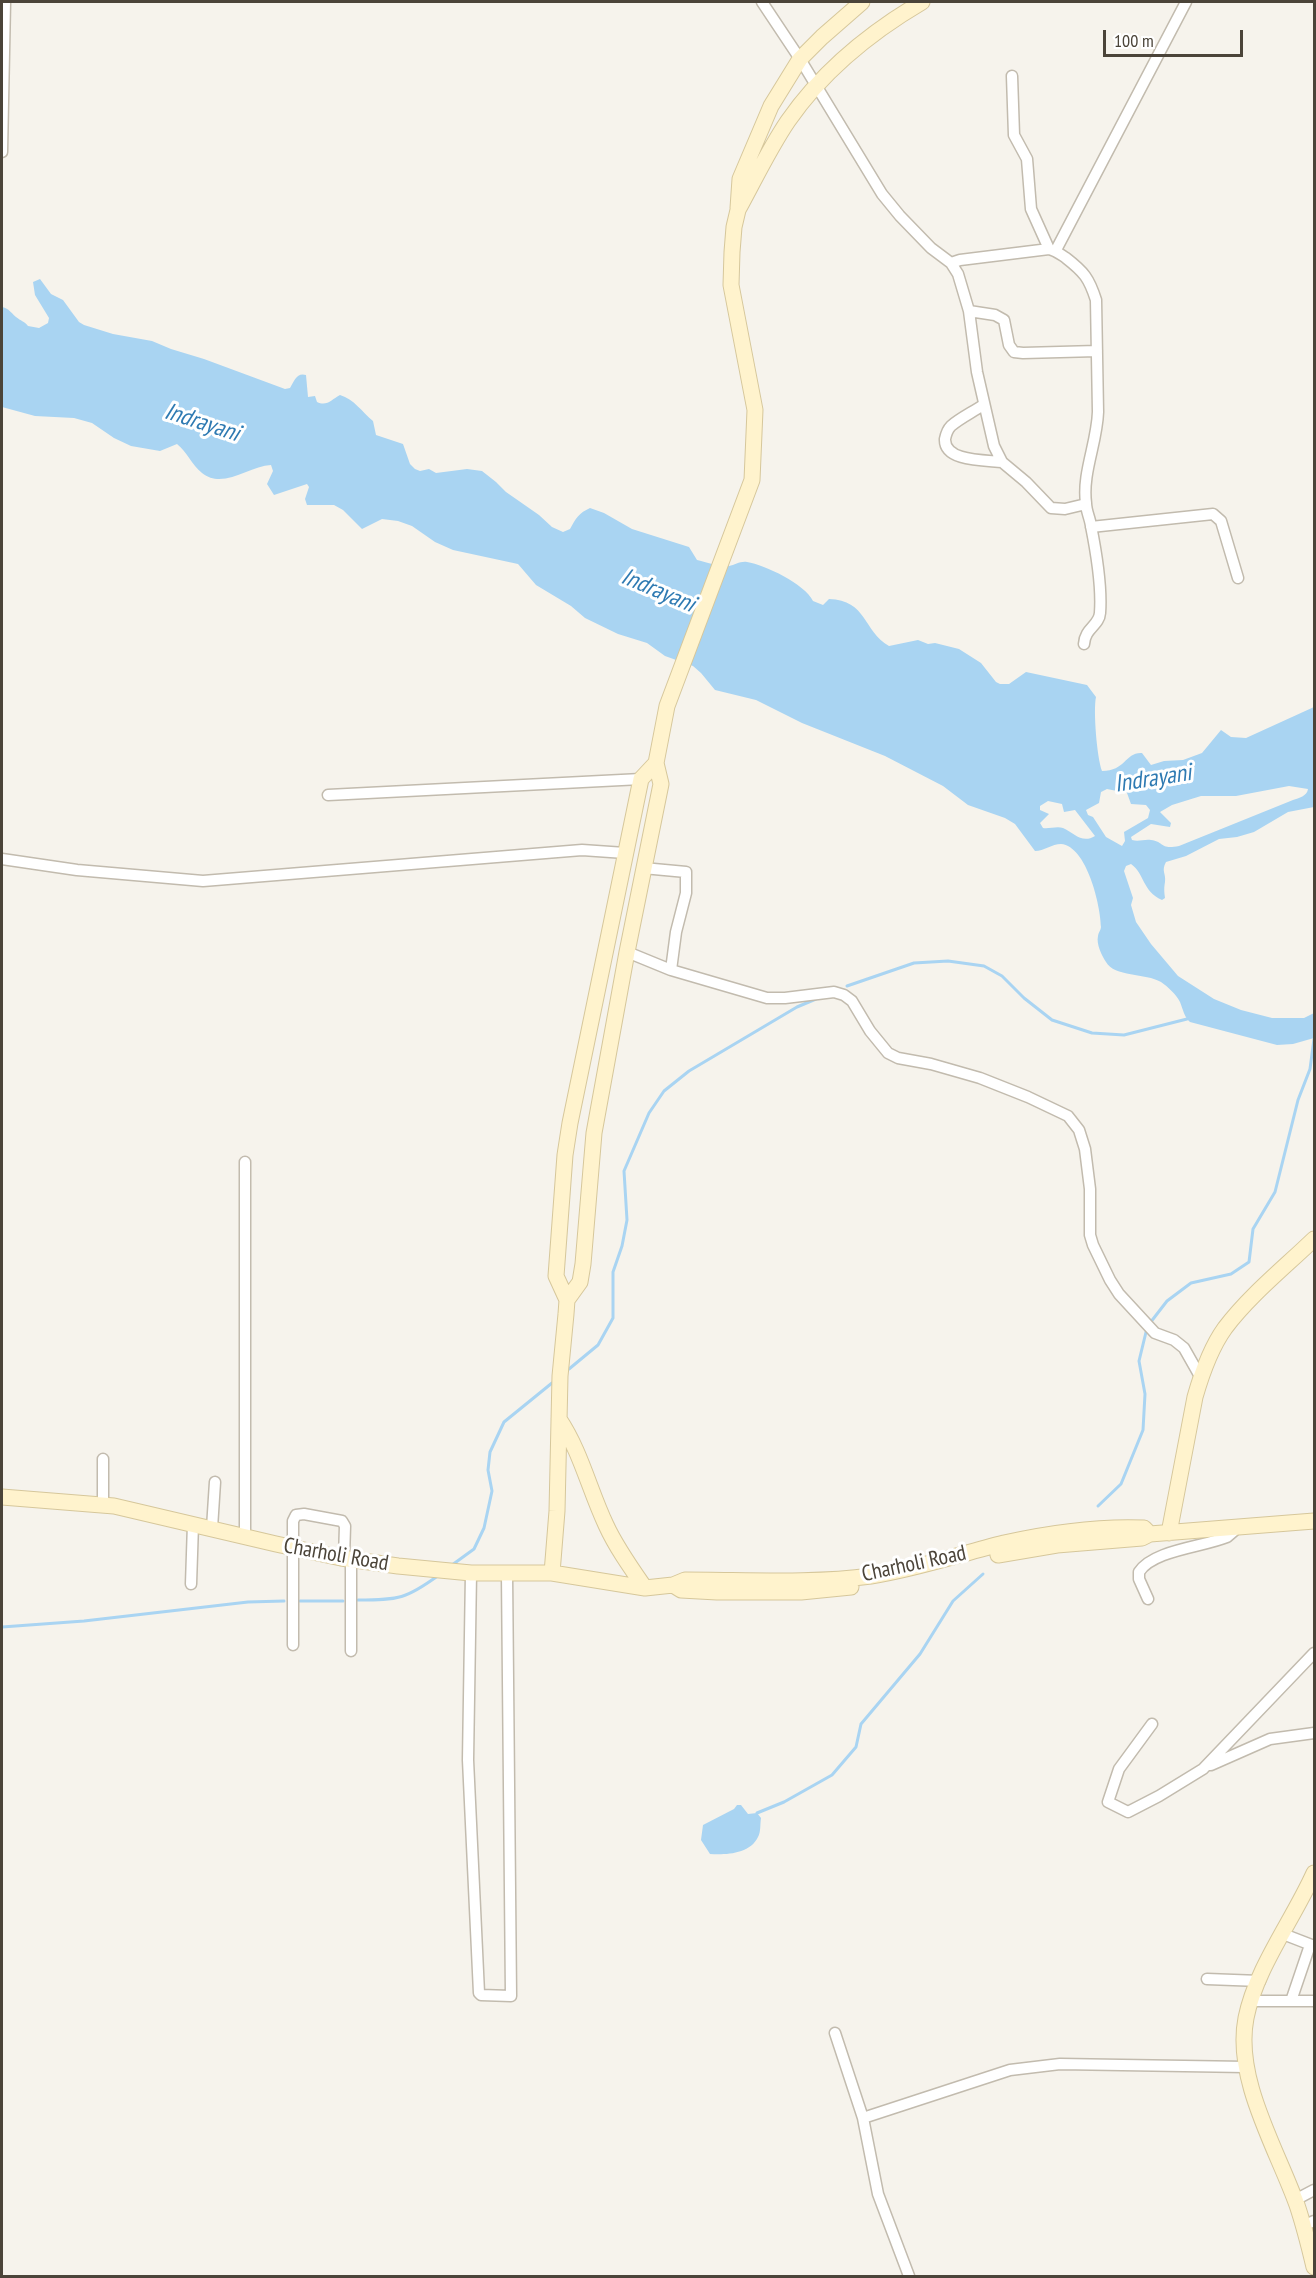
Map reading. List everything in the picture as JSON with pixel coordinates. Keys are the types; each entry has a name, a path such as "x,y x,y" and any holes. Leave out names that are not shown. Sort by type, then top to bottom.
{"street":[{"path":"762,2 800,59 882,194 931,248 951,263 958,274 969,311 983,405 994,446 1002,462 1026,482 1051,508 1065,509 1086,504"},
{"path":"567,1300 580,1282 594,1133 643,868 662,784 656,763 667,706 752,480 755,410 732,285 732,252 740,179 771,106 800,59 862,2"},
{"path":"738,210 780,133 817,87 873,33 922,2"},
{"path":"1053,250 1186,2"},
{"path":"2,152 4,7"},
{"path":"1012,76 1013,131 1027,159 1031,209 1053,250 1085,274 1096,300 1097,427 1087,479 1086,504 1100,594 1100,612 1098,619 1088,630 1084,644"},
{"path":"951,263 960,260 1053,250"},
{"path":"969,311 995,315 1004,320 1009,345 1014,352 1023,354 1096,351"},
{"path":"983,405 952,426 947,431 945,443 948,449 956,455 970,459 1002,462"},
{"path":"1091,527 1213,514 1221,521 1238,578"},
{"path":"552,1573 557,1511 560,1376 567,1300 556,1276 565,1155 641,779 656,763"},
{"path":"328,795 641,779"},
{"path":"2,859 78,870 203,880 582,850 625,853"},
{"path":"643,868 686,872 686,893 676,932 671,970"},
{"path":"627,952 671,970 767,998 834,992 844,995 852,1001 882,1047 898,1058 931,1064 980,1078 1028,1096 1068,1116 1079,1130 1085,1149 1090,1189 1090,1235 1110,1280 1119,1294 1155,1333 1174,1340 1184,1348 1201,1378"},
{"path":"244,1162 245,1535"},
{"path":"1169,1533 1195,1397 1201,1378 1224,1330 1250,1301 1314,1239"},
{"path":"560,1419 579,1455 606,1527 645,1588"},
{"path":"103,1460 104,1505"},
{"path":"212,1528 215,1482"},
{"name":"Charholi Road","path":"2,1497 104,1505 347,1559 452,1572 552,1573 645,1588 673,1585 685,1580 798,1580 855,1577 937,1565 1005,1543 1087,1530 1144,1528 1150,1534 1314,1521"},
{"path":"293,1646 293,1521 296,1515 304,1514 342,1521 345,1526 351,1651"},
{"path":"191,1584 193,1524"},
{"path":"1148,1599 1139,1579 1139,1572 1145,1564 1167,1554 1227,1537 1236,1526"},
{"path":"471,1573 468,1760 479,1993 481,1995 511,1996 507,1574"},
{"path":"1203,1769 1314,1653"},
{"path":"1152,1724 1119,1769 1108,1802 1128,1812 1203,1769 1270,1739 1314,1732"},
{"path":"1314,1874 1260,1981 1251,2001 1245,2025 1246,2067 1261,2114 1294,2200 1309,2224 1314,2267"},
{"path":"1283,1934 1312,1946 1291,2001"},
{"path":"1207,1979 1260,1981"},
{"path":"1251,2001 1314,2001"},
{"path":"835,2032 863,2118 878,2194 909,2277"},
{"path":"863,2118 1010,2070 1035,2065 1246,2067"},
{"path":"1294,2200 1314,2190"}],"water":[{"name":"Indrayani","path":"40,279 51,294 63,300 79,322 84,325 113,334 152,341 285,389 290,388 298,376 306,375 308,397 315,396 317,402 324,404 340,395 350,399 373,421 376,435 403,444 410,464 415,469 420,471 429,469 436,473 467,469 482,471 552,527 563,532 570,529 578,516 590,508 632,529 689,547 697,560 725,566 744,562 755,564 774,571 793,582 802,588 813,601 823,605 829,599 851,605 889,646 918,640 959,649 981,663 1000,684 1009,684 1026,672 1087,685 1096,697 1096,734 1102,771 1116,768 1136,753 1142,753 1151,765 1164,761 1183,760 1202,753 1221,730 1231,737 1246,738 1314,707 1314,807 1288,812 1254,832 1219,839 1186,856 1166,862 1165,898 1162,900 1151,892 1131,864 1126,866 1124,871 1133,898 1131,905 1136,922 1178,976 1214,999 1241,1010 1272,1018 1304,1018 1314,1013 1314,1038 1293,1044 1277,1045 1190,1022 1176,996 1161,982 1123,973 1110,967 1106,962 1098,943 1101,927 1091,879 1078,855 1070,847 1058,844 1035,851 1015,824 1005,818 968,805 943,786 885,756 802,723 756,700 715,690 693,666 665,656 647,643 618,634 585,618 571,606 536,585 518,564 453,550 435,542 412,526 398,521 382,519 362,529 343,510 334,505 307,505 305,499 309,487 307,484 274,495 267,484 273,471 271,465 227,478 210,478 198,470 177,444 160,451 131,446 92,423 74,418 35,416 2,407 2,307 28,326 39,328 48,323 49,318 35,295 33,282","holes":["1289,786 1308,789 1300,797 1179,846 1165,846 1151,840 1132,840 1131,837 1151,824 1170,827 1171,823 1160,812 1172,805 1201,796 1236,796","1107,789 1127,793 1131,804 1146,805 1150,810 1148,818 1124,832 1125,841 1122,846 1106,837 1086,810 1099,803 1101,792","1048,801 1062,804 1064,812 1075,810 1095,836 1086,839 1063,828 1043,828 1040,823 1049,814 1040,810 1040,806"]},
{"path":"737,1805 741,1805 748,1814 757,1813 761,1818 758,1837 744,1850 730,1854 710,1854 701,1840 703,1825 734,1809"}],"waterway":[{"path":"847,986 914,963 948,961 984,966 1002,976 1024,998 1052,1020 1092,1033 1124,1035 1187,1019"},
{"path":"569,1369 598,1345 613,1318 613,1272 622,1246 627,1220 624,1171 649,1113 664,1091 689,1071 797,1007 816,999"},
{"path":"1150,1323 1167,1301 1191,1283 1231,1274 1249,1262 1253,1229 1275,1192 1298,1100 1310,1069 1314,1039"},
{"path":"1098,1506 1121,1484 1143,1430 1145,1394 1139,1361 1147,1328"},
{"path":"452,1565 474,1549 484,1528 492,1491 488,1470 490,1452 504,1422 552,1383"},
{"path":"757,1813 784,1802 832,1775 856,1747 861,1724 920,1654 953,1601 983,1574"},
{"path":"358,1600 402,1597 439,1575"},
{"path":"2,1627 84,1621 248,1602 284,1601"},
{"path":"300,1601 343,1601"}]}
